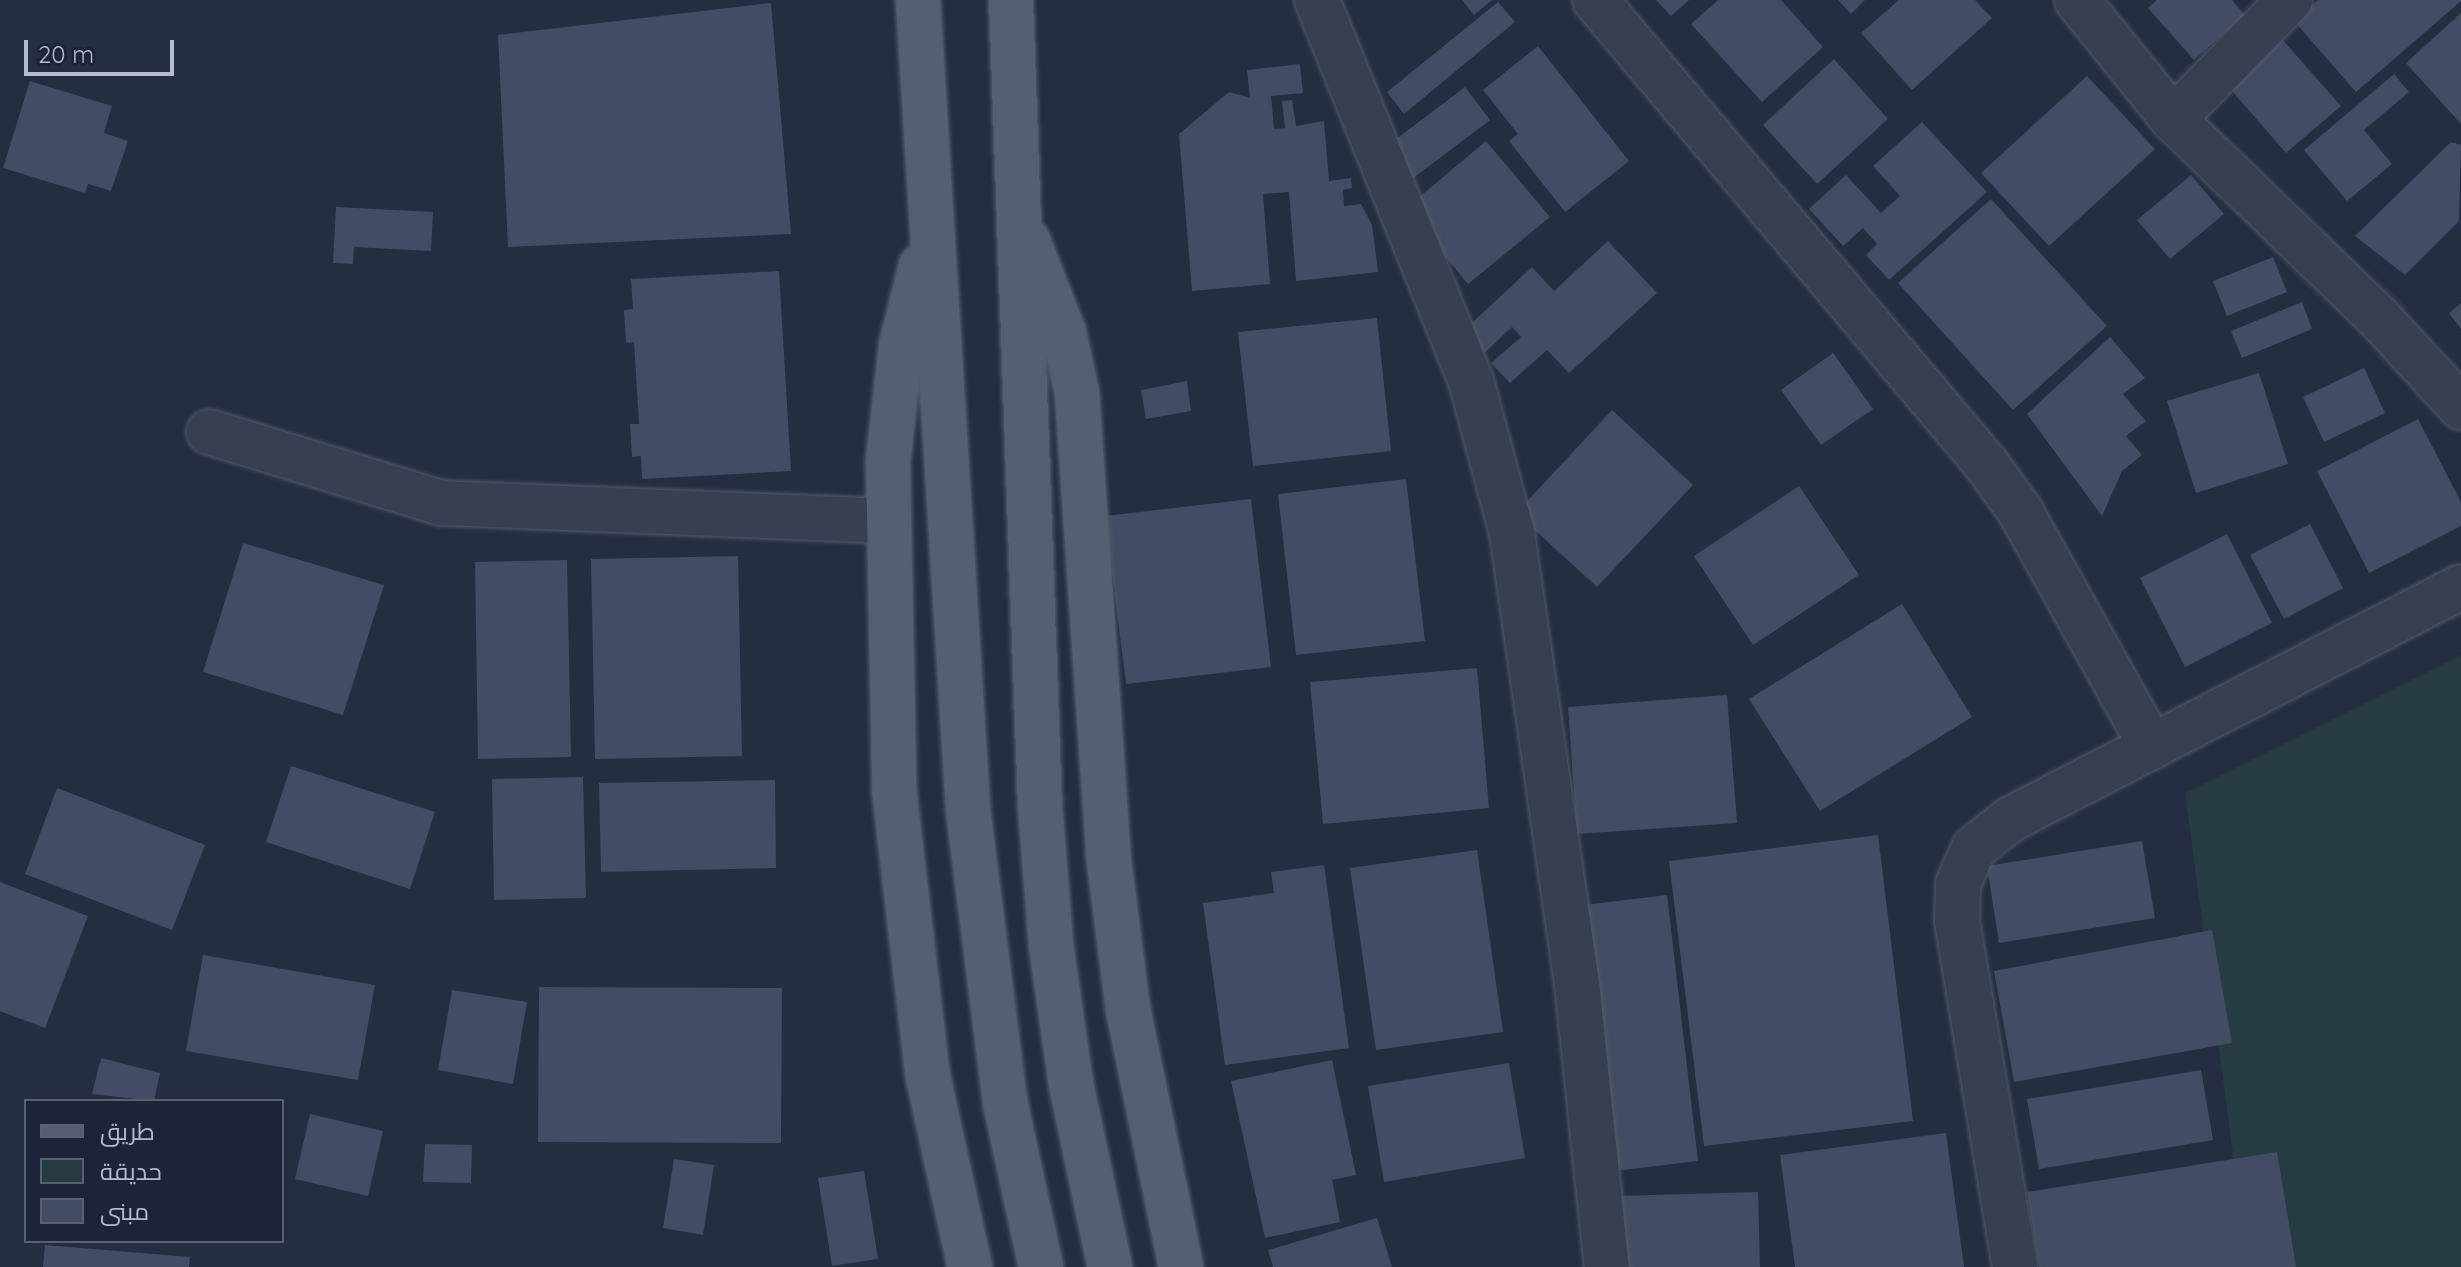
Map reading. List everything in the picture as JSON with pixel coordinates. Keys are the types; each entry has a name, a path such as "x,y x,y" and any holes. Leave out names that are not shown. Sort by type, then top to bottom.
{"main road":[{"path":"918,0 968,809 1005,1102 1041,1267"},
{"path":"1019,6 1018,219 1040,805 1051,945 1071,1084 1110,1267"},
{"path":"1018,219 1044,275 1077,393 1108,853 1128,1009 1181,1267"},
{"path":"932,233 901,346 886,521 893,775 908,941 927,1072 970,1267"}],"street":[{"path":"1317,0 1471,381 1512,533 1574,963 1607,1267"},
{"path":"1595,0 1987,465 2020,511 2152,747"},
{"path":"2077,0 2173,119 2380,319 2461,407"},
{"path":"2173,119 2290,0"},
{"path":"209,432 441,503 886,521"},
{"path":"2015,1267 1957,920 1958,884 1974,848 1991,833 2461,587"}],"green space":[{"path":"2461,655 2461,1267 2248,1267 2185,793"}],"building":[{"path":"1462,0 1492,0 1474,15"},
{"path":"1656,0 1689,0 1671,16"},
{"path":"1718,0 1781,0 1823,47 1762,102 1691,24"},
{"path":"1838,0 1865,0 1851,14"},
{"path":"1899,0 1975,0 1992,18 1912,90 1861,33"},
{"path":"2157,0 2232,0 2245,15 2194,60 2148,8"},
{"path":"2318,0 2461,1 2356,92 2294,21"},
{"path":"1498,2 1515,22 1404,114 1387,92"},
{"path":"771,3 791,234 508,247 498,35"},
{"path":"2461,13 2461,124 2406,63"},
{"path":"2273,29 2341,106 2286,153 2219,76"},
{"path":"1538,46 1629,161 1565,212 1509,141 1518,134 1483,90"},
{"path":"1834,59 1888,119 1817,184 1763,125"},
{"path":"1300,64 1303,93 1271,96 1274,129 1285,128 1282,101 1292,100 1296,126 1324,121 1329,181 1351,178 1352,188 1343,190 1344,206 1361,204 1372,225 1378,272 1296,281 1289,192 1263,194 1270,284 1192,291 1179,134 1229,92 1250,98 1247,70"},
{"path":"2394,74 2409,92 2364,130 2392,164 2347,201 2304,150"},
{"path":"2087,76 2155,149 2049,246 1981,173"},
{"path":"30,81 112,106 104,133 128,141 111,191 88,184 85,193 3,168"},
{"path":"1465,87 1490,120 1408,182 1383,149"},
{"path":"1922,122 1987,192 1889,280 1866,255 1877,244 1863,228 1843,246 1809,209 1846,175 1881,213 1900,196 1873,166"},
{"path":"1486,141 1550,217 1468,284 1405,209"},
{"path":"2451,142 2461,145 2459,221 2405,275 2355,236"},
{"path":"2191,175 2224,214 2170,259 2137,220"},
{"path":"1991,199 2107,326 2013,410 1898,283"},
{"path":"336,207 433,212 431,251 354,247 353,264 333,263"},
{"path":"1608,241 1657,293 1569,373 1547,350 1510,383 1491,363 1521,337 1512,327 1479,358 1458,336 1532,267 1554,291"},
{"path":"2273,257 2287,292 2227,316 2213,281"},
{"path":"779,271 791,471 642,479 641,456 632,457 630,424 639,424 634,342 626,343 624,310 633,309 631,279"},
{"path":"2302,302 2312,329 2242,358 2231,331"},
{"path":"2461,303 2461,329 2449,313"},
{"path":"1377,318 1391,451 1253,466 1238,332"},
{"path":"2110,337 2145,378 2123,394 2146,421 2126,436 2142,455 2122,471 2102,516 2027,414"},
{"path":"1833,353 1873,409 1821,445 1781,390"},
{"path":"2364,368 2385,413 2324,442 2303,397"},
{"path":"2259,373 2288,464 2196,493 2167,401"},
{"path":"1187,381 1191,411 1146,419 1141,390"},
{"path":"1612,410 1693,485 1597,587 1516,513"},
{"path":"2418,419 2461,502 2461,526 2369,573 2317,471"},
{"path":"1406,479 1425,641 1296,655 1278,494"},
{"path":"1799,486 1859,575 1753,645 1694,556"},
{"path":"1251,499 1271,667 1126,684 1105,516"},
{"path":"2310,524 2343,588 2284,619 2250,555"},
{"path":"2227,534 2272,623 2185,667 2140,578"},
{"path":"243,543 384,585 343,715 203,672"},
{"path":"738,556 742,756 595,759 591,559"},
{"path":"567,560 571,757 478,759 475,562"},
{"path":"1902,604 1972,717 1820,811 1749,699"},
{"path":"1477,668 1489,808 1323,824 1310,682"},
{"path":"1727,695 1737,823 1577,834 1568,707"},
{"path":"291,766 435,812 410,889 266,842"},
{"path":"583,777 586,898 494,900 492,779"},
{"path":"775,780 776,868 601,872 599,783"},
{"path":"57,788 205,845 172,930 25,874"},
{"path":"1878,835 1913,1121 1704,1146 1669,861"},
{"path":"2142,841 2155,918 1999,943 1987,866"},
{"path":"1477,850 1503,1032 1376,1050 1350,868"},
{"path":"1324,865 1349,1048 1225,1065 1203,903 1274,893 1271,872"},
{"path":"0,882 88,916 45,1028 0,1011"},
{"path":"1667,895 1698,1161 1615,1171 1584,905"},
{"path":"2212,930 2232,1043 2014,1082 1994,971"},
{"path":"203,955 375,985 358,1080 186,1051"},
{"path":"539,987 782,988 781,1143 538,1142"},
{"path":"452,990 527,1002 513,1084 438,1070"},
{"path":"101,1058 160,1073 154,1099 92,1094"},
{"path":"1332,1060 1356,1175 1332,1180 1340,1222 1265,1238 1231,1081"},
{"path":"1509,1063 1525,1158 1384,1182 1368,1086"},
{"path":"2201,1070 2213,1140 2039,1169 2027,1099"},
{"path":"310,1114 383,1131 368,1196 295,1179"},
{"path":"1946,1133 1964,1267 1795,1267 1780,1155"},
{"path":"425,1144 472,1145 471,1183 423,1182"},
{"path":"2277,1152 2296,1267 2039,1267 2027,1192"},
{"path":"674,1159 714,1165 703,1235 663,1228"},
{"path":"864,1171 878,1259 832,1266 818,1178"},
{"path":"1758,1192 1760,1267 1619,1267 1616,1196"},
{"path":"1377,1218 1392,1267 1273,1267 1268,1250"},
{"path":"45,1245 190,1257 189,1267 43,1267"}]}
